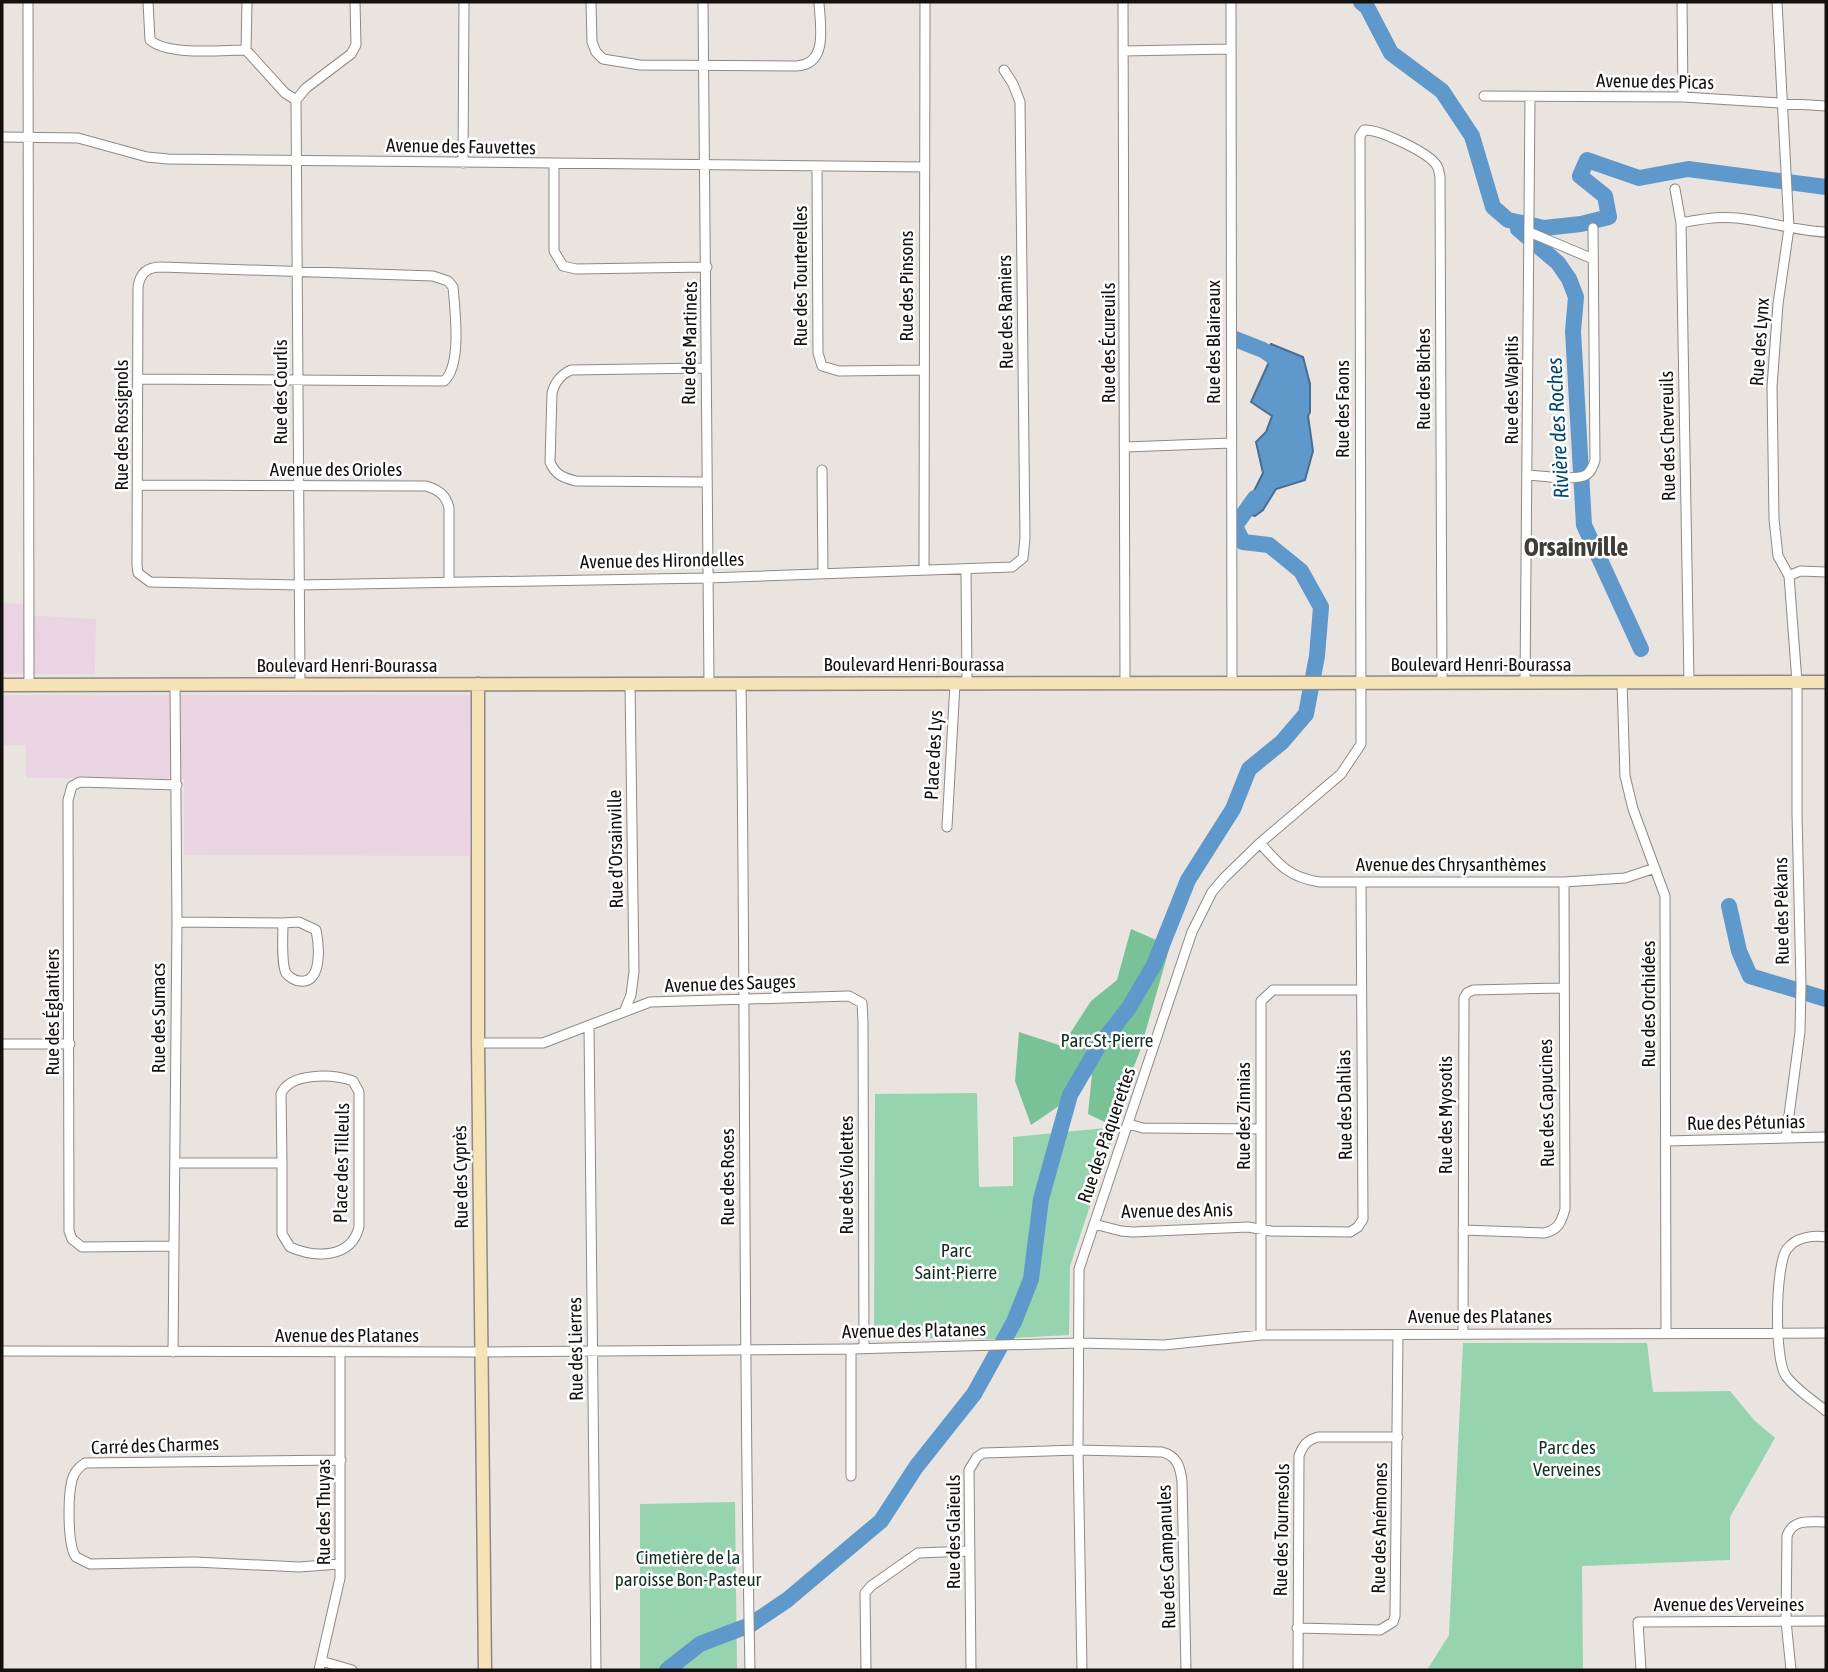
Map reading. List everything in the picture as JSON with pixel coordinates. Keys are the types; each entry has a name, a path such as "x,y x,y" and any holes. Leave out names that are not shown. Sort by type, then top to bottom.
{"main road":[{"name":"Boulevard Henri-Bourassa","path":"2,685 1826,682"},
{"name":"Rue des Cyprès","path":"478,684 478,1044 485,1670"}],"street":[{"path":"28,2 29,685"},
{"path":"148,2 150,40 159,47 246,50"},
{"path":"247,2 246,50 285,93 296,100 306,88 351,54 356,45 355,2"},
{"path":"463,163 464,2"},
{"path":"591,2 592,42 603,59 640,65 796,66 812,62 818,54 819,2"},
{"name":"Rue des Martinets","path":"703,2 709,684"},
{"name":"Rue des Pinsons","path":"924,570 925,2"},
{"name":"Rue des Écureuils","path":"1123,2 1125,683"},
{"name":"Rue des Blaireaux","path":"1231,2 1232,683"},
{"path":"1682,2 1683,97"},
{"name":"Rue des Lynx","path":"1777,2 1789,228 1778,304 1772,387 1774,519 1778,556 1789,576 1797,682"},
{"path":"1123,51 1231,49"},
{"name":"Rue des Ramiers","path":"1004,70 1020,102 1025,538 1023,558"},
{"name":"Avenue des Picas","path":"1484,96 1683,97 1826,106"},
{"name":"Rue des Wapitis","path":"1525,683 1531,97"},
{"name":"Rue des Courlis","path":"296,100 300,684"},
{"name":"Rue des Biches","path":"1360,136 1364,130 1370,130 1400,140 1437,165 1440,177 1442,683"},
{"name":"Rue des Faons","path":"1360,136 1360,683"},
{"name":"Avenue des Fauvettes","path":"2,137 78,138 147,157 168,159 924,167"},
{"path":"554,164 554,251 563,266 576,269 707,267"},
{"name":"Rue des Tourterelles","path":"817,166 818,352 822,366 839,371 924,370"},
{"name":"Rue des Chevreuils","path":"1675,189 1681,223 1689,682"},
{"path":"1681,223 1704,218 1736,218 1826,232"},
{"path":"1528,475 1582,476 1592,469 1595,460 1593,228"},
{"path":"1529,232 1593,259"},
{"name":"Rue des Rossignols","path":"297,271 151,267 144,272 138,287 137,565 138,573 143,578 157,583 298,585"},
{"path":"139,379 437,383 450,376 455,360 454,295 453,287 448,281 433,276 297,271"},
{"path":"705,368 570,370 564,373 552,393 550,462 559,475 576,481 706,482"},
{"path":"1126,447 1231,443"},
{"path":"822,470 823,573"},
{"name":"Avenue des Orioles","path":"138,485 434,488 447,500 449,508 449,582"},
{"name":"Avenue des Hirondelles","path":"298,585 707,578 966,569 1012,567 1023,558"},
{"name":"Place des Lys","path":"947,827 961,684 966,569"},
{"path":"1789,576 1800,571 1826,572"},
{"name":"Rue des Orchidées","path":"1622,682 1625,776 1633,809 1665,896 1666,1333"},
{"name":"Rue des Pékans","path":"1786,1138 1800,1032 1801,1001 1797,682"},
{"name":"Rue des Pâquerettes","path":"1082,1670 1078,1450 1079,1269 1202,909 1224,878 1260,843 1341,774 1358,751 1362,734 1360,683"},
{"name":"Rue d'Orsainville","path":"624,1012 631,995 634,972 630,684"},
{"name":"Rue des Roses","path":"741,684 745,1001 744,1349 750,1670"},
{"name":"Rue des Sumacs","path":"173,1352 177,922 175,685"},
{"name":"Rue des Églantiers","path":"174,1246 88,1247 77,1244 69,1231 69,793 72,786 88,781 177,785"},
{"name":"Avenue des Chrysanthèmes","path":"1260,843 1280,866 1304,880 1564,882 1625,878 1655,868"},
{"name":"Rue des Dahlias","path":"1261,1228 1271,1231 1350,1232 1361,1224 1363,1219 1361,882"},
{"name":"Rue des Capucines","path":"1463,1230 1544,1233 1559,1226 1563,1218 1564,882"},
{"path":"177,922 299,922 316,930 317,968 308,981 299,981 286,973 283,923"},
{"name":"Rue des Myosotis","path":"1463,1334 1464,998 1473,990 1563,988"},
{"name":"Rue des Zinnias","path":"1261,1335 1261,1001 1273,990 1361,990"},
{"name":"Avenue des Sauges","path":"478,1044 543,1043 650,1002 849,996 862,1003"},
{"name":"Rue des Violettes","path":"862,1003 864,1348"},
{"name":"Rue des Lierres","path":"589,1027 596,1670"},
{"path":"2,1044 70,1044"},
{"name":"Place des Tilleuls","path":"299,1077 344,1078 353,1081 359,1092 359,1227 352,1244 346,1249 338,1252 305,1252 290,1247 282,1234 282,1163 281,1094 284,1087 299,1077"},
{"path":"1128,1124 1143,1128 1260,1129"},
{"name":"Rue des Pétunias","path":"1666,1141 1826,1138"},
{"path":"175,1163 282,1163"},
{"name":"Avenue des Anis","path":"1094,1224 1133,1232 1261,1228"},
{"path":"1826,1237 1800,1239 1786,1251 1779,1270 1778,1332 1782,1368 1786,1377 1826,1411"},
{"name":"Avenue des Platanes","path":"2,1351 481,1352 851,1349 1078,1343 1164,1345 1261,1335 1826,1333"},
{"name":"Rue des Anémones","path":"1297,1628 1380,1630 1393,1622 1398,1335"},
{"path":"851,1349 851,1476"},
{"name":"Rue des Thuyas","path":"320,1666 340,1578 340,1352"},
{"name":"Rue des Tournesols","path":"1298,1670 1299,1456 1302,1448 1309,1440 1318,1437 1398,1437"},
{"name":"Rue des Glaïeuls","path":"971,1670 970,1470 977,1457 984,1453 1078,1450"},
{"name":"Rue des Campanules","path":"1078,1450 1162,1452 1171,1454 1177,1461 1182,1481 1186,1670"},
{"name":"Carré des Charmes","path":"340,1564 299,1567 195,1562 90,1564 76,1557 70,1544 71,1482 78,1467 85,1463 341,1460"},
{"path":"1791,1670 1786,1621 1787,1536 1790,1528 1803,1522 1826,1522"},
{"path":"866,1670 865,1593 871,1586 918,1553 970,1551"},
{"name":"Avenue des Verveines","path":"1641,1670 1638,1622 1826,1620"},
{"path":"320,1666 340,1665 352,1670"}],"shaded area":[{"path":"2,603 25,604 25,615 96,619 95,674 2,674"},
{"path":"2,695 471,695 470,856 184,855 184,779 26,778 26,745 2,745"}],"green space":[{"name":"Parc St-Pierre","path":"1131,929 1170,946 1140,1051 1111,1125 1088,1114 1092,1074 1072,1097 1031,1125 1015,1081 1019,1032 1062,1046 1091,1001 1117,980"},
{"name":"Parc Saint-Pierre","path":"977,1093 979,1187 1013,1186 1013,1137 1116,1127 1070,1266 1069,1335 995,1339 876,1337 875,1094"},
{"name":"Parc des Verveines","path":"1463,1343 1647,1343 1653,1392 1730,1391 1754,1420 1775,1438 1730,1517 1730,1560 1582,1566 1583,1670 1427,1670 1449,1635"},
{"name":"Cimetière de la paroisse Bon-Pasteur","path":"735,1502 737,1670 640,1670 640,1504"}],"water":[{"path":"1271,344 1303,357 1310,384 1308,416 1313,451 1305,480 1276,489 1263,510 1255,516 1243,513 1263,473 1256,442 1266,432 1272,416 1251,402 1269,362 1268,348"}],"waterway":[{"path":"1361,2 1367,7 1391,53 1442,91 1472,136 1493,207 1508,220 1544,228 1581,224 1609,217 1605,196 1580,176 1587,160 1639,178 1688,169 1826,187"},
{"name":"Rivière des Roches","path":"1518,229 1558,263 1569,279 1576,297 1573,331 1584,525 1641,649"},
{"path":"1235,339 1263,350 1276,359 1280,369"},
{"path":"667,1670 700,1644 750,1625 787,1600 881,1521 916,1467 974,1394 1014,1322 1031,1279 1041,1199 1070,1095 1098,1047 1128,1009 1154,965 1188,880 1233,809 1249,769 1282,742 1306,714 1317,656 1321,607 1301,571 1269,545 1243,542 1235,526 1255,498"},
{"name":"Rivière des Roches","path":"1729,906 1739,951 1750,976 1826,999"}],"district":[{"name":"Orsainville","path":"1576,547"}]}
